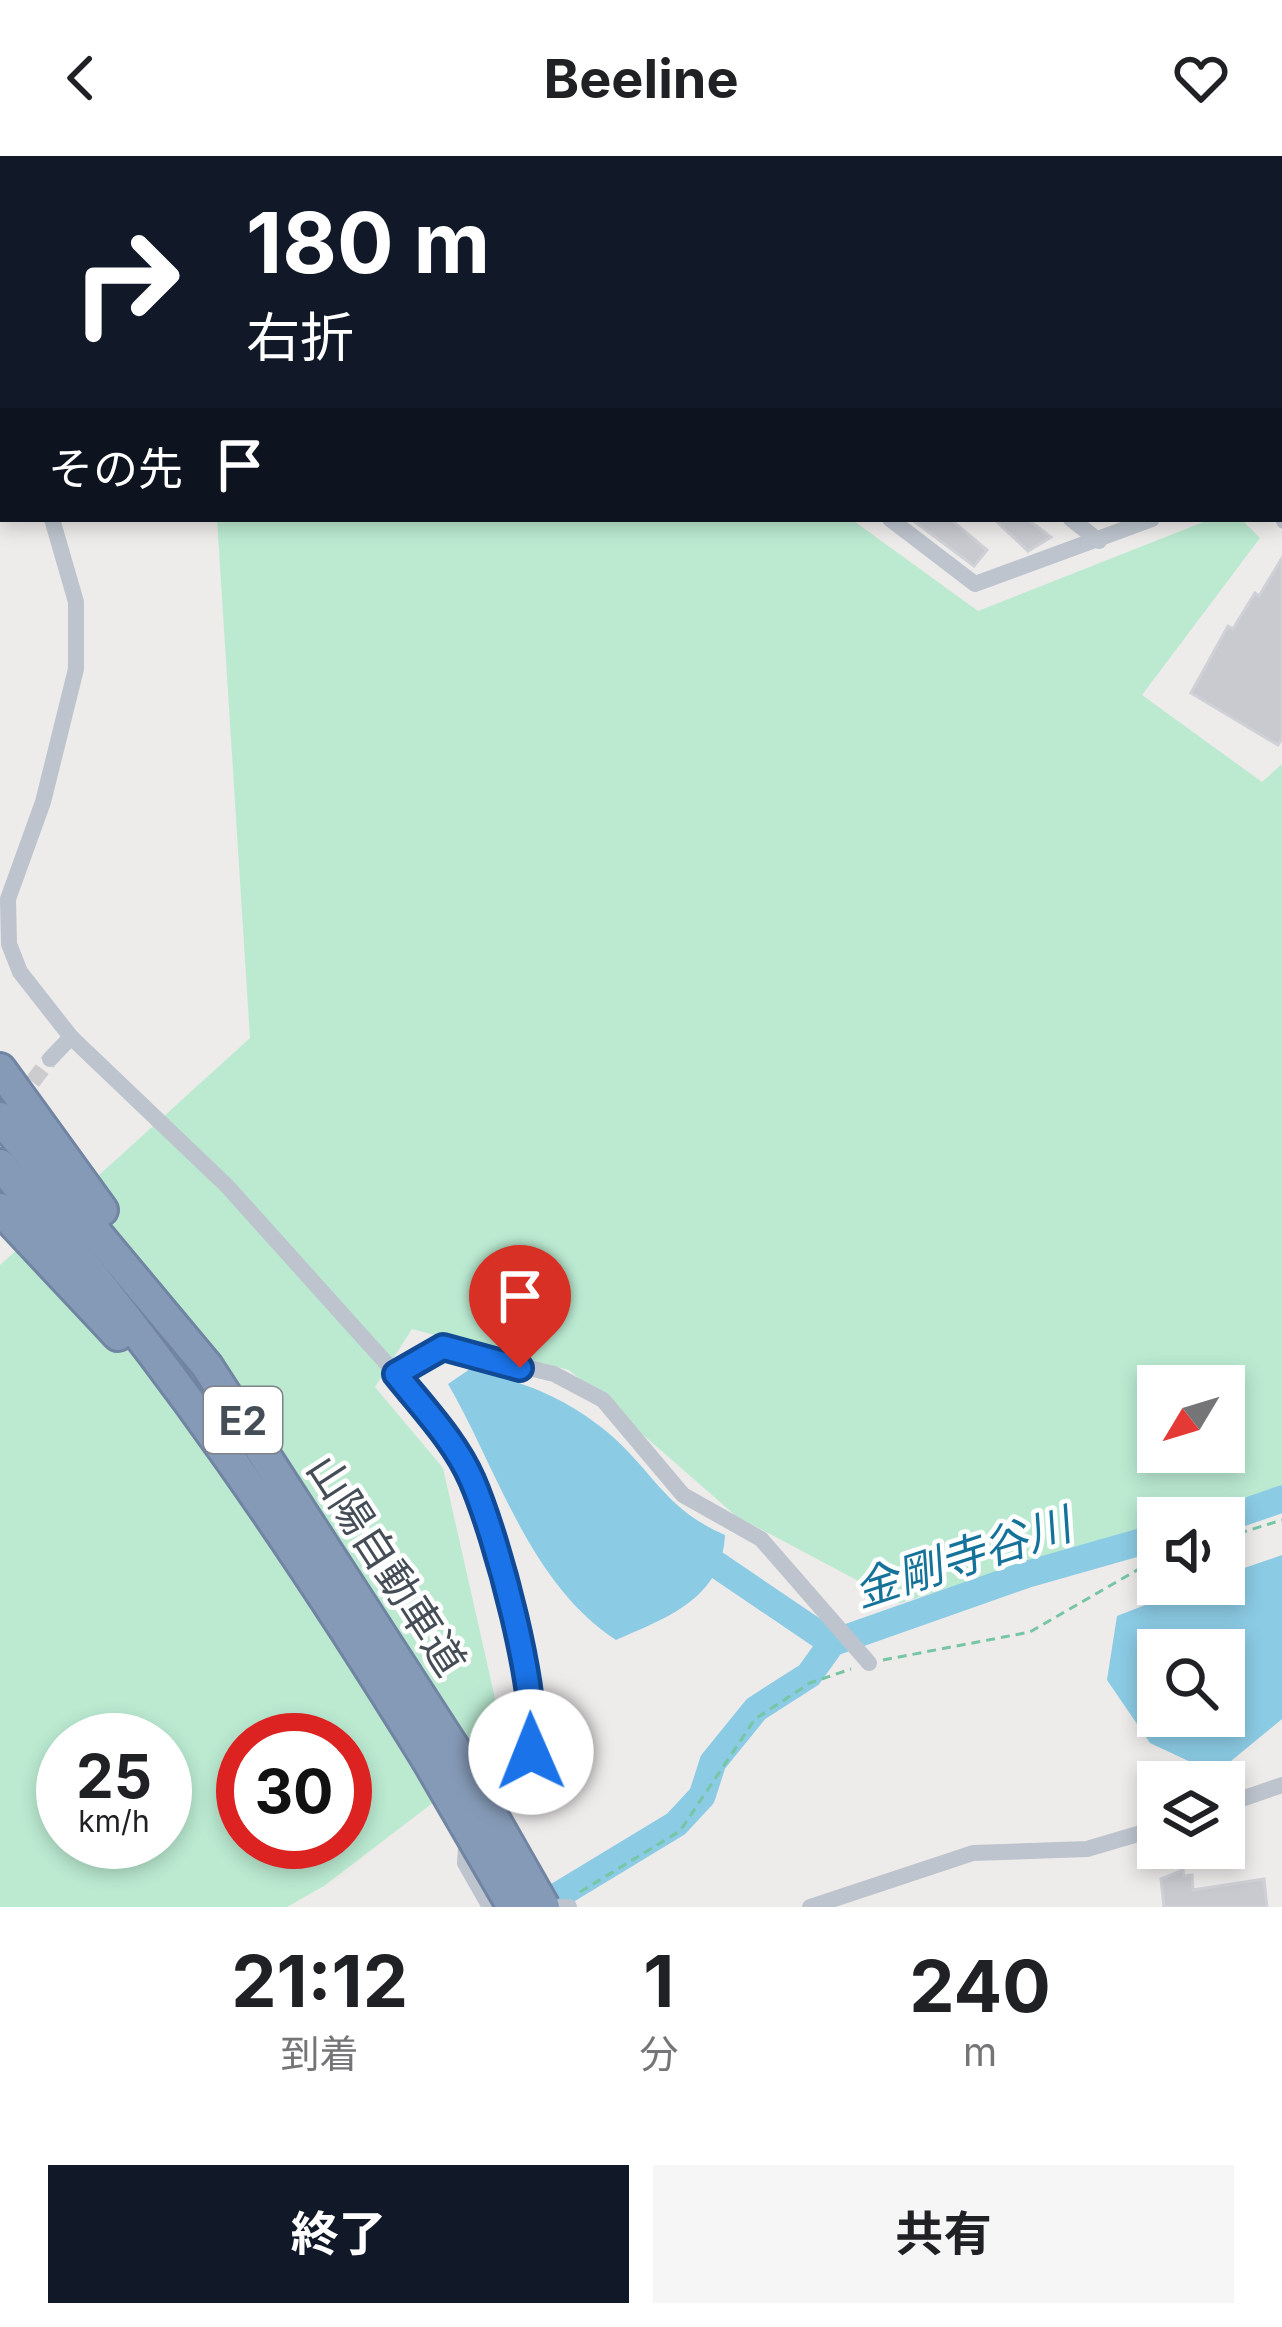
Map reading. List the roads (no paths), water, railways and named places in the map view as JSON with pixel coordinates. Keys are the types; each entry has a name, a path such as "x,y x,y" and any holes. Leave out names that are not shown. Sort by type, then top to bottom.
{"highway":[{"path":"0,1069 62,1149 207,1366"},
{"name":"山陽自動車道","path":"0,1118 207,1366 440,1753 513,1907"},
{"name":"山陽自動車道","path":"0,1165 154,1352 440,1753 560,1906"},
{"path":"0,1209 165,1386 308,1566"}],"street":[{"path":"53,522 76,602 76,670 43,802 8,899 9,944 20,972 71,1037 227,1186 396,1374 453,1446 473,1482 526,1670 535,1721 531,1752 518,1781 472,1819 464,1841 465,1863 490,1907"},
{"path":"894,522 975,584 1145,522"},
{"path":"1075,522 1099,541"},
{"path":"50,1059 71,1037"},
{"path":"396,1374 443,1347 554,1374 603,1400 683,1496 761,1539 868,1663"},
{"path":"1245,1799 1281,1790"},
{"path":"810,1907 974,1853 1087,1849 1137,1834"}],"water":[{"path":"470,1369 525,1385 573,1408 606,1431 687,1513 725,1535 722,1557 702,1591 672,1614 616,1640 586,1616 538,1557 448,1384"},
{"path":"1282,1555 1282,1719 1231,1761 1188,1761 1150,1743 1146,1737 1245,1737 1245,1629 1137,1629 1137,1724 1107,1680 1117,1616 1145,1605 1245,1605 1245,1568"}],"waterway":[{"name":"金剛寺谷川","path":"1245,1512 1282,1499"},
{"name":"金剛寺谷川","path":"539,1907 676,1824 702,1796 713,1762 756,1709 809,1675 832,1643 1028,1574 1137,1543"},
{"path":"717,1565 832,1643"}],"tunnel":[{"path":"18,1101 50,1059"}]}
